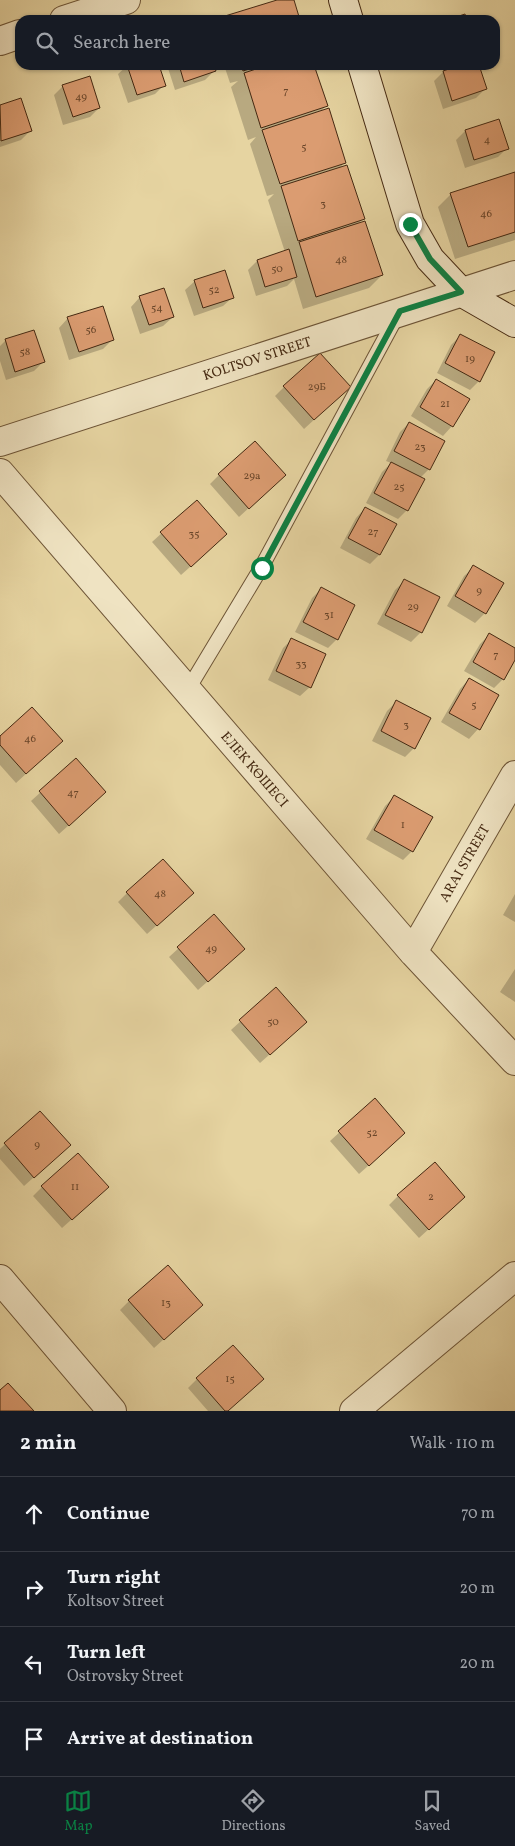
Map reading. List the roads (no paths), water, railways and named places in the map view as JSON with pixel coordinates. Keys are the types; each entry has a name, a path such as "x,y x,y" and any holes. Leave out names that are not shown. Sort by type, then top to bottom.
{"street":[{"path":"80,15 126,0"},
{"path":"343,0 348,15"},
{"path":"0,41 15,36"},
{"path":"364,70 410,224 430,259 461,292 515,323"},
{"name":"KOLTSOV STREET","path":"0,442 515,275"},
{"name":"ЕЛЕК КӨШЕСІ","path":"0,473 413,952 515,1061"},
{"name":"ARAI STREET","path":"413,952 515,775"},
{"path":"354,1411 515,1276"},
{"path":"0,1279 112,1411"}],"lane":[{"path":"187,691 262,568 400,311"}]}
